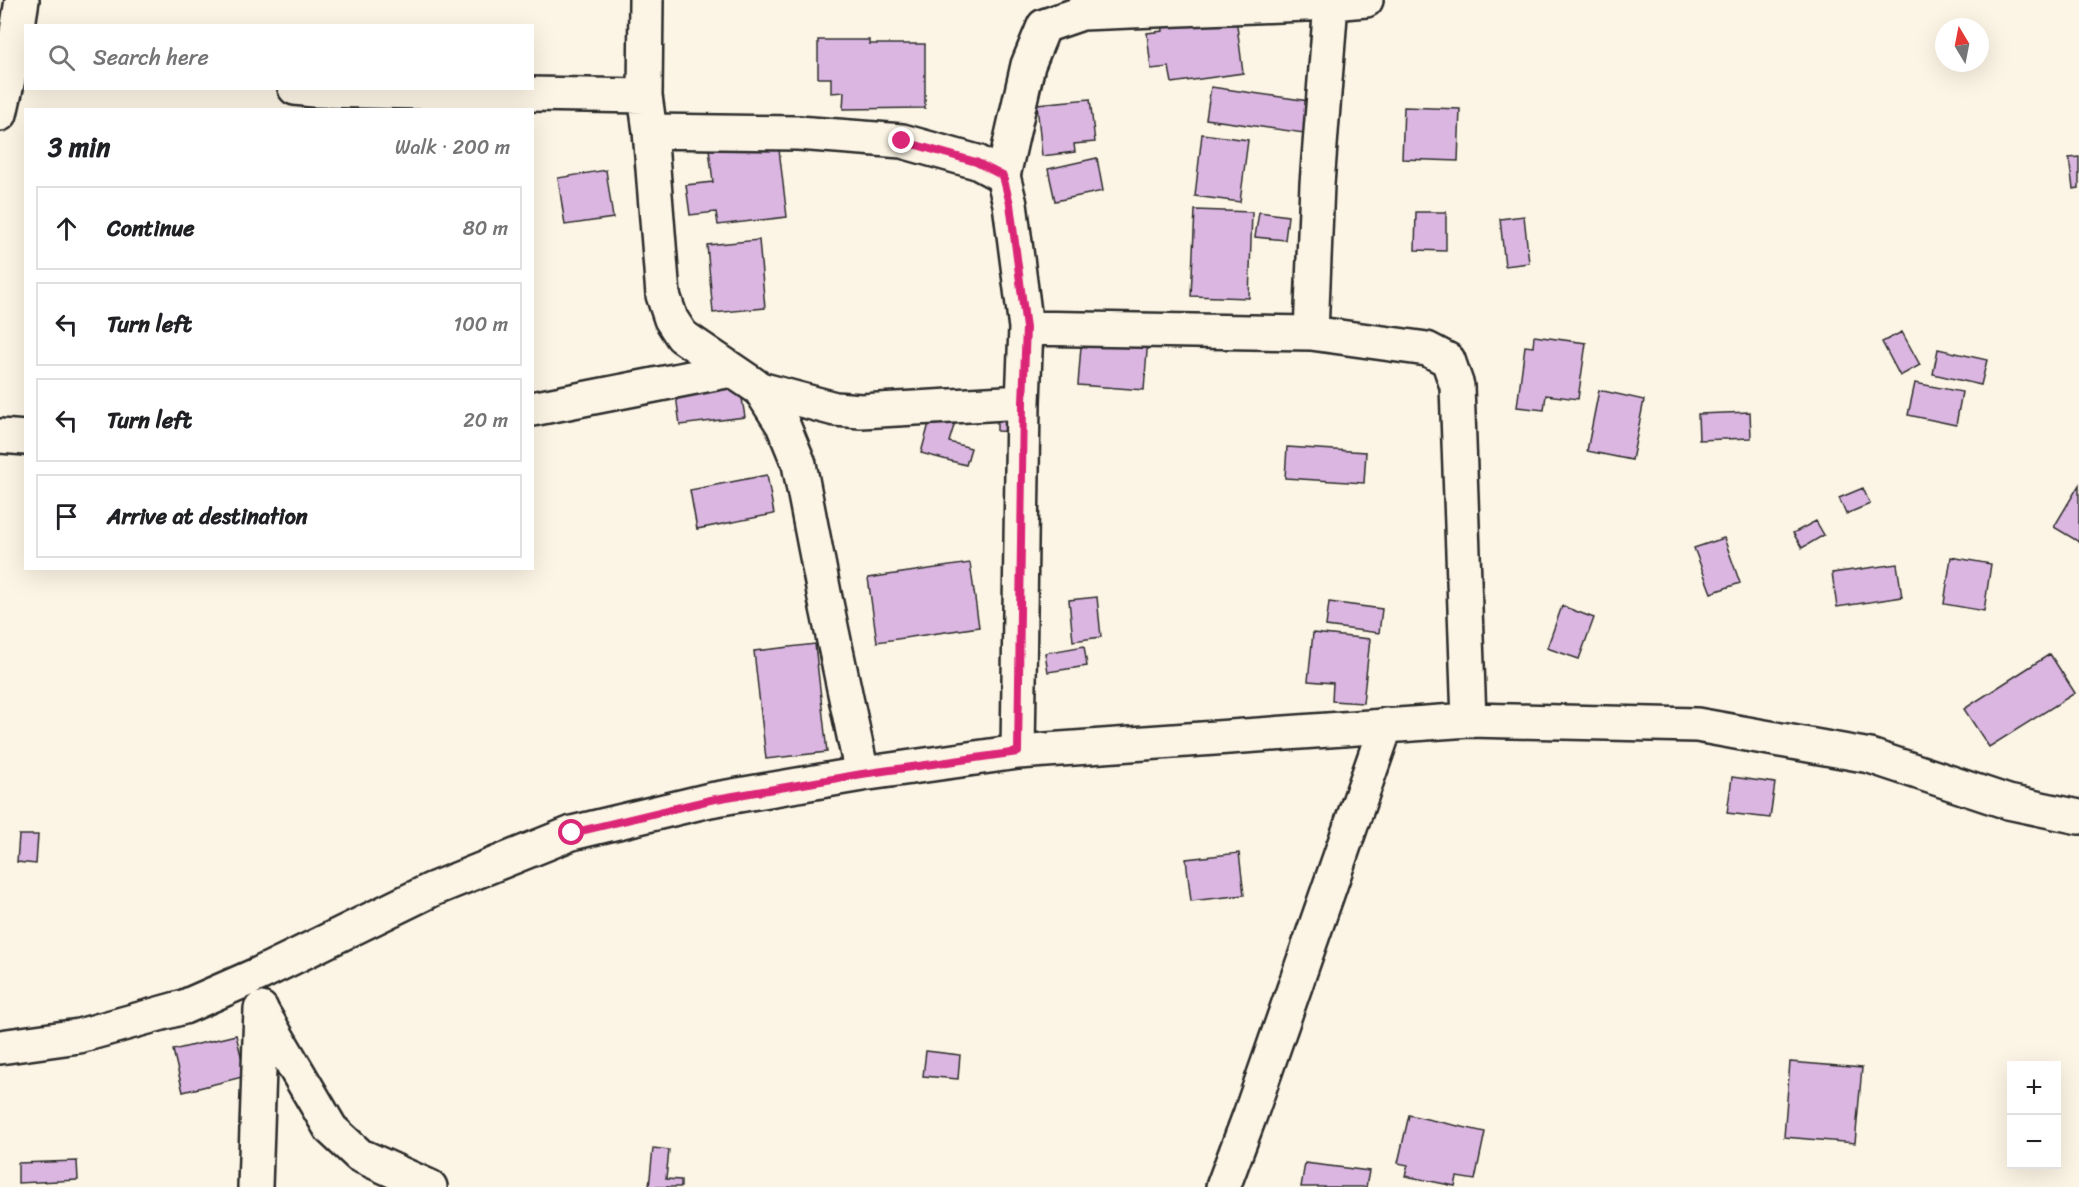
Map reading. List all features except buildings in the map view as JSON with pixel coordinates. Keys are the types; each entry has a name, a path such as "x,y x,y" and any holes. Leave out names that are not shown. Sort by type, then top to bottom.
{"street":[{"path":"0,114 13,57 22,0"},
{"path":"646,0 645,96 650,131 663,295 671,320 682,336 760,389 835,409 861,411 1023,402"},
{"path":"1018,752 1026,328 1010,204 1003,176 1028,65 1044,27 1082,13 1366,0"},
{"path":"1311,333 1317,184 1331,3"},
{"path":"314,90 645,96"},
{"path":"650,131 798,133 902,141 976,162 1003,176"},
{"path":"1026,328 1311,333 1427,349 1448,360 1457,386 1469,720"},
{"path":"534,409 731,370"},
{"path":"760,389 783,425 799,464 862,774"},
{"path":"0,436 24,438"},
{"path":"0,1047 79,1036 184,1007 259,974 431,890 572,833 710,800 862,774 1018,752 1469,720 1697,725 1869,756 2008,802 2079,817"},
{"path":"1223,1187 1386,725"},
{"path":"255,1187 261,1010 259,974"},
{"path":"261,1010 331,1129 359,1155 430,1187"}],"route":[{"path":"572,833 710,800 862,774 1018,752 1026,328 1010,204 1003,176 976,162 902,141"}]}
